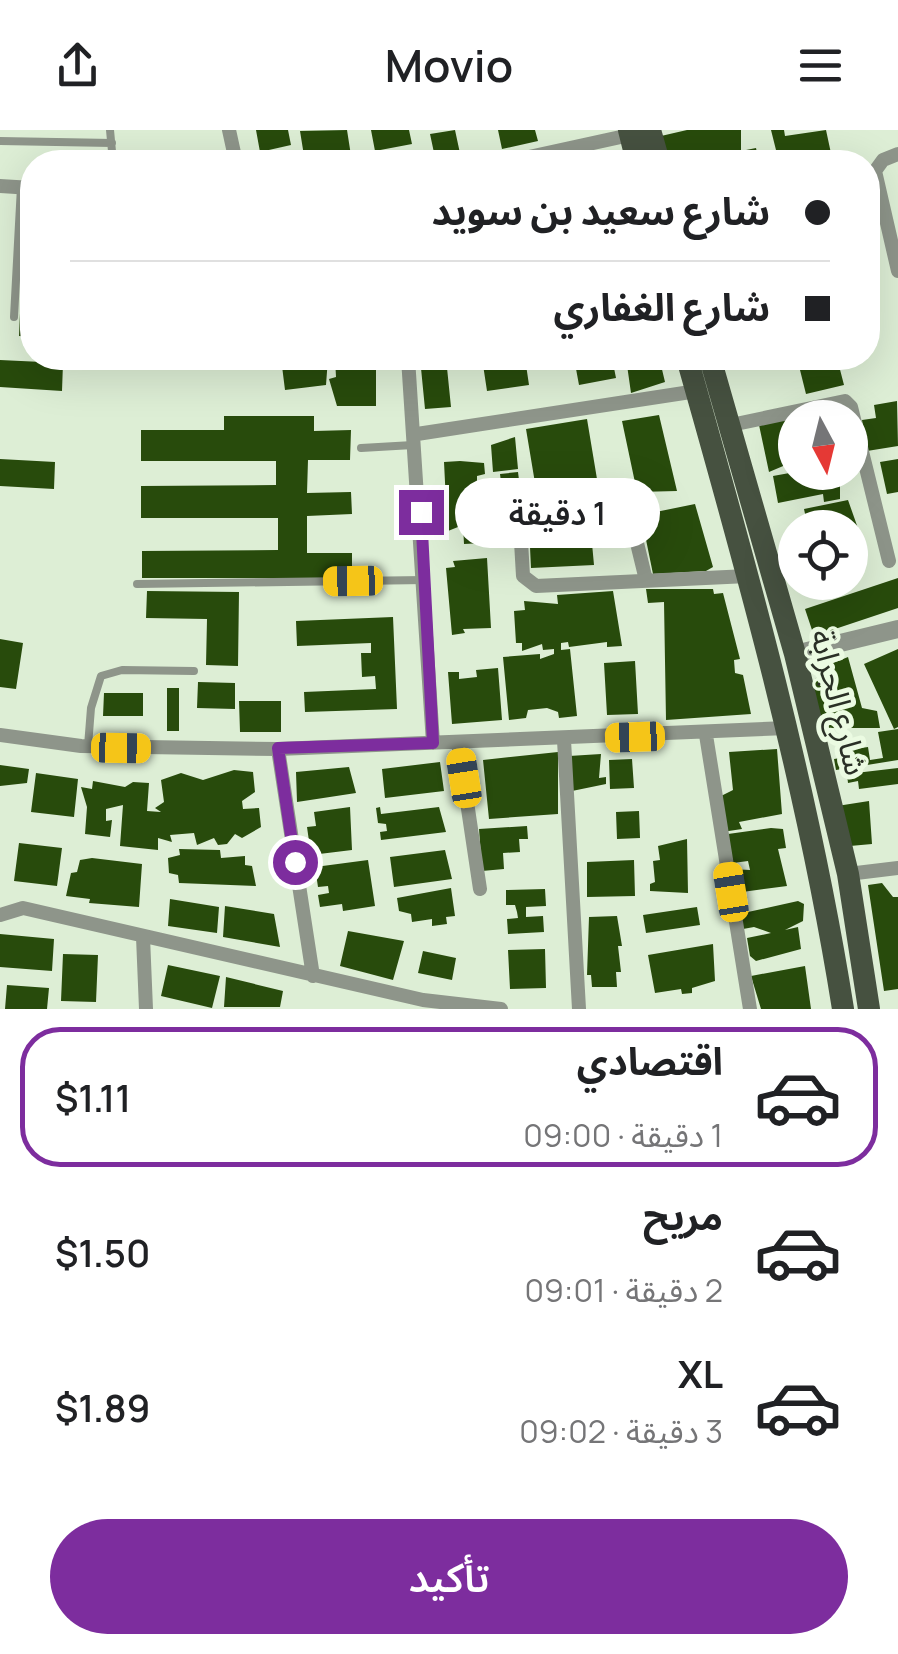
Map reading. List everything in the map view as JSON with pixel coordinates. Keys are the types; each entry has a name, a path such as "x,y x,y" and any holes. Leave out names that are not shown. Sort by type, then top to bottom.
{"main road":[{"name":"شارع الجرابة","path":"691,370 787,728 823,883 843,1009"},
{"name":"شارع الجرابة","path":"714,370 795,654 848,874 870,1009"}],"street":[{"path":"558,150 637,132"},
{"path":"880,189 898,271"},
{"path":"409,370 417,439 433,743"},
{"path":"417,439 697,392"},
{"path":"731,425 845,401 851,406 889,561"},
{"path":"646,580 628,502 622,495 519,507 527,583 646,580 748,576"},
{"path":"795,654 898,629"},
{"path":"0,735 88,746 278,748 706,735 787,728"},
{"path":"706,735 750,1009"},
{"path":"564,740 578,1009"},
{"path":"458,742 480,888"},
{"path":"278,748 312,976"},
{"path":"848,874 898,868"},
{"path":"0,915 23,908 422,1005 501,1009"},
{"path":"143,937 146,1009"}],"lane":[{"path":"110,130 112,150"},
{"path":"0,141 112,143"},
{"path":"14,317 20,252"},
{"path":"361,448 417,439"},
{"path":"137,584 424,580"},
{"path":"88,746 90,708 101,676 122,670 194,671"}],"building":[{"path":"256,130 288,130 291,145 260,150"},
{"path":"347,130 350,150 303,150 300,131"},
{"path":"371,130 409,130 412,144 375,150"},
{"path":"455,130 459,150 433,150 430,134"},
{"path":"498,130 535,130 538,141 502,149"},
{"path":"687,130 741,130 741,150 664,150 661,136"},
{"path":"771,130 784,130 785,136 826,130 830,150 776,150"},
{"path":"0,360 20,361 20,370 63,370 62,391 0,387"},
{"path":"282,370 327,370 326,385 285,390"},
{"path":"336,370 376,370 376,406 337,406 329,379 336,377"},
{"path":"421,370 447,370 451,407 425,409"},
{"path":"484,370 527,370 529,385 487,391"},
{"path":"576,370 614,370 616,378 579,385"},
{"path":"628,370 662,370 665,382 631,393"},
{"path":"800,370 840,370 844,385 806,394"},
{"path":"897,401 898,446 868,451 868,419 876,418 874,405"},
{"path":"659,415 677,491 637,492 622,421"},
{"path":"224,416 314,416 314,431 351,430 350,460 308,460 307,493 351,492 352,514 307,516 307,553 352,553 352,578 142,578 142,551 278,550 278,518 141,518 141,486 276,485 276,461 141,461 141,430 224,430"},
{"path":"587,419 597,479 536,489 526,429"},
{"path":"778,421 778,468 769,472 759,425"},
{"path":"515,437 518,469 493,472 491,445"},
{"path":"0,459 55,462 54,489 0,486"},
{"path":"898,459 898,492 887,494 880,462"},
{"path":"444,462 484,463 485,474 477,476 483,543 464,544 463,525 443,533 442,524 447,522"},
{"path":"518,472 520,488 502,490 500,474"},
{"path":"778,475 778,490 840,490 840,499 824,502 823,494 778,503 773,476"},
{"path":"848,500 852,510 804,510"},
{"path":"695,504 713,567 706,571 653,574 641,515"},
{"path":"590,522 594,565 531,568 529,526"},
{"path":"487,558 491,628 463,629 465,633 452,635 446,568 455,567 453,561"},
{"path":"898,578 898,608 814,636 805,609 832,600 868,600 868,588"},
{"path":"646,589 713,589 714,594 723,593 740,659 734,660 735,673 743,675 751,714 666,720 664,602 648,603"},
{"path":"147,591 239,592 238,666 206,665 207,619 146,618"},
{"path":"613,591 622,646 607,647 607,642 569,647 568,642 561,643 561,650 570,649 577,716 559,718 558,712 547,708 528,710 526,718 509,720 503,657 540,654 540,659 554,654 554,649 543,650 542,644 522,651 522,643 516,643 514,611 525,610 524,601 558,604 557,595"},
{"path":"393,617 397,709 305,712 304,692 376,689 375,676 362,677 361,653 371,653 371,643 297,646 296,621"},
{"path":"0,639 23,643 16,689 0,687"},
{"path":"898,649 898,727 894,729 864,664"},
{"path":"848,657 862,708 877,711 880,728 824,728 812,686 821,668"},
{"path":"635,661 638,714 607,715 604,663"},
{"path":"498,668 502,720 452,724 448,672 459,672 459,679 477,677 476,670"},
{"path":"198,682 235,683 235,709 197,708"},
{"path":"167,688 179,688 179,731 167,731"},
{"path":"104,693 143,693 143,716 103,716"},
{"path":"239,701 281,701 281,732 240,732"},
{"path":"898,729 898,760 836,770 834,759 841,758 840,751 868,747 870,760 883,758 878,732"},
{"path":"777,749 782,814 739,822 742,829 722,832 719,797 733,790 729,752"},
{"path":"558,752 558,814 489,819 483,760"},
{"path":"601,754 599,778 606,777 606,784 572,791 569,756"},
{"path":"632,759 634,788 610,789 609,760"},
{"path":"440,762 444,791 385,798 382,769"},
{"path":"0,765 29,769 27,783 0,786"},
{"path":"349,767 356,793 297,802 296,772"},
{"path":"898,768 898,784 859,789 858,781 848,783 847,774"},
{"path":"234,770 253,772 255,792 242,801 243,809 259,808 261,827 242,838 235,834 227,844 218,845 214,838 197,845 194,833 170,835 172,842 158,838 158,850 120,846 123,805 106,809 106,821 112,820 110,837 85,834 87,807 81,787 92,789 93,781 125,787 133,782 149,783 147,811 161,812 155,808 164,802 161,780 181,773 203,780"},
{"path":"36,773 78,779 74,817 31,812"},
{"path":"869,801 872,844 850,846 837,806"},
{"path":"350,807 352,850 311,855 307,827 316,826 314,812"},
{"path":"380,807 381,814 439,807 446,832 381,840 380,832 387,831 386,824 378,823 376,808"},
{"path":"639,811 640,838 617,839 616,812"},
{"path":"527,826 528,839 519,839 520,852 503,853 504,869 482,871 479,829"},
{"path":"783,829 786,848 778,849 787,886 735,893 731,869 750,870 748,861 733,863 728,834"},
{"path":"687,839 688,893 650,891 650,884 655,882 653,861 660,860 658,846"},
{"path":"19,843 62,848 57,886 14,881"},
{"path":"179,849 220,850 221,858 245,856 245,865 252,866 256,886 179,883 178,875 169,873 168,858 180,855"},
{"path":"445,850 452,879 394,887 390,857"},
{"path":"80,860 142,864 139,907 89,903 90,899 66,896 71,873 77,872"},
{"path":"368,860 375,906 343,911 342,904 320,907 318,895 329,893 328,886 318,887 315,867"},
{"path":"634,860 635,896 587,897 587,862"},
{"path":"882,883 893,897 898,897 898,989 884,991 868,885"},
{"path":"451,888 455,916 446,917 447,924 432,926 432,919 412,922 411,914 399,911 397,898"},
{"path":"545,889 546,906 526,907 526,917 543,916 544,932 508,934 507,919 518,918 515,905 506,905 506,890"},
{"path":"170,899 219,907 217,933 168,926"},
{"path":"747,901 748,912 798,901 804,904 803,921 785,930 798,927 801,949 756,961 750,956 747,938 771,933 754,927 743,929 738,902"},
{"path":"225,906 274,914 280,947 223,937"},
{"path":"697,907 700,925 646,933 643,915"},
{"path":"617,916 622,946 618,946 621,972 616,972 617,987 592,987 591,975 587,975 589,917"},
{"path":"348,931 404,941 393,980 340,966"},
{"path":"0,934 54,939 52,971 0,967"},
{"path":"713,944 715,981 692,988 692,993 682,994 681,989 655,993 648,955"},
{"path":"545,949 546,988 510,989 508,950"},
{"path":"423,951 456,958 452,980 418,973"},
{"path":"63,954 98,955 96,1002 61,1001"},
{"path":"168,965 220,976 212,1008 161,996"},
{"path":"805,966 811,1009 761,1009 751,976"},
{"path":"226,977 283,991 280,1007 224,1007"},
{"path":"7,985 49,988 47,1009 5,1009"}],"route":[{"path":"295,862 278,748 433,743 421,512"}]}
